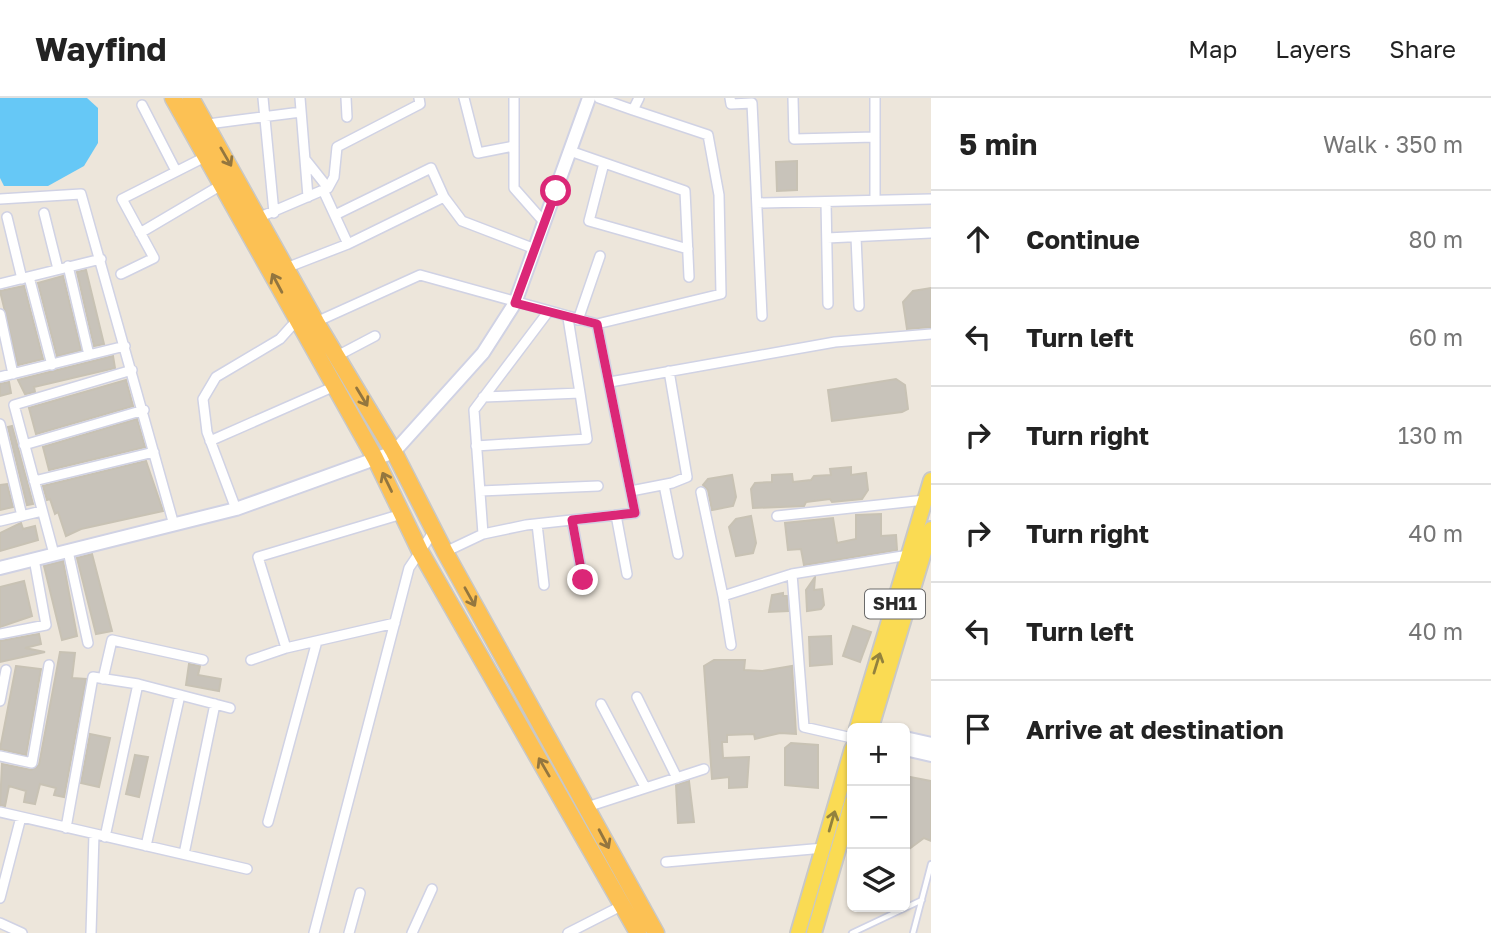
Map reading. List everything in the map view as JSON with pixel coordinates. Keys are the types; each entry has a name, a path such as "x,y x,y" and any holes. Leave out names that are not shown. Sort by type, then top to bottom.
{"highway":[{"path":"173,98 224,184 375,458 420,551 638,933"},
{"path":"191,98 267,215 286,268 394,452 445,552 656,933"}],"main road":[{"name":"SH11","path":"860,723 931,480"},
{"name":"SH11","path":"871,723 931,529"},
{"path":"798,933 847,767"},
{"path":"814,933 847,820"}],"street":[{"path":"263,98 267,215 325,189 334,177 337,147 420,104 419,98"},
{"path":"300,98 308,197"},
{"path":"346,98 347,117"},
{"path":"464,98 478,153 514,146"},
{"path":"514,98 514,188 544,222"},
{"path":"0,568 236,509 394,452 483,354 515,303 589,98"},
{"path":"316,322 420,275 597,324 722,294 719,195 708,135 599,98"},
{"path":"633,110 639,98"},
{"path":"730,98 731,104 752,103 762,316"},
{"path":"793,98 794,139 875,137"},
{"path":"874,98 875,200"},
{"path":"142,105 176,172"},
{"path":"208,124 301,113"},
{"path":"570,151 685,191 689,277"},
{"path":"121,274 154,258 122,199 207,156"},
{"path":"304,157 325,189 348,244"},
{"path":"604,163 589,221 688,249"},
{"path":"335,215 431,167 444,197 461,221 535,249"},
{"path":"140,233 224,184"},
{"path":"0,199 81,194 144,410 174,525"},
{"path":"286,268 348,244 444,197"},
{"path":"757,203 931,199"},
{"path":"826,202 828,304"},
{"path":"44,213 89,355"},
{"path":"7,217 52,365"},
{"path":"827,238 931,233"},
{"path":"856,237 859,306"},
{"path":"578,320 600,256"},
{"path":"0,284 101,259"},
{"path":"483,534 474,410 548,312"},
{"path":"0,314 13,374"},
{"path":"476,446 587,439 568,318"},
{"path":"236,509 210,441 203,399 216,377 281,339 297,320"},
{"path":"445,552 483,534 537,524 635,513 597,324"},
{"path":"610,382 835,342 931,334"},
{"path":"337,356 375,336"},
{"path":"0,377 125,346"},
{"path":"54,554 13,405 132,370"},
{"path":"631,491 664,485 687,477 669,371"},
{"path":"210,441 335,386"},
{"path":"484,397 580,393"},
{"path":"24,445 144,410"},
{"path":"0,424 22,516"},
{"path":"34,481 154,452"},
{"path":"664,485 678,554"},
{"path":"480,491 598,486"},
{"path":"701,492 731,645"},
{"path":"777,516 925,500"},
{"path":"0,521 42,511"},
{"path":"286,648 258,557 402,514"},
{"path":"616,515 627,574"},
{"path":"572,520 583,580"},
{"path":"537,524 544,584"},
{"path":"314,933 409,568 434,531"},
{"path":"68,551 88,643"},
{"path":"723,596 792,574 909,555"},
{"path":"0,634 46,625 34,559"},
{"path":"792,574 804,727 847,736"},
{"path":"251,660 286,648 395,623"},
{"path":"103,679 112,640 203,660"},
{"path":"268,822 317,641"},
{"path":"0,756 32,762 49,665"},
{"path":"0,701 6,670"},
{"path":"66,828 93,677 138,684 230,708"},
{"path":"105,837 138,684"},
{"path":"146,846 180,695"},
{"path":"637,697 677,778"},
{"path":"184,855 215,704"},
{"path":"601,704 645,788"},
{"path":"910,739 931,744"},
{"path":"910,750 931,755"},
{"path":"587,807 704,769"},
{"path":"0,812 247,869"},
{"path":"0,898 20,817"},
{"path":"91,933 94,834"},
{"path":"666,862 824,848"},
{"path":"412,933 432,889"},
{"path":"349,933 360,893"},
{"path":"568,933 623,905"},
{"path":"0,923 22,933"}],"lane":[{"path":"913,933 931,864"},
{"path":"852,933 922,901"}],"water":[{"path":"0,98 87,98 98,108 98,143 84,166 48,186 4,186 0,178"}],"building":[{"path":"797,161 797,190 777,191 776,162"},
{"path":"86,270 104,344 94,346 77,272"},
{"path":"63,276 81,350 57,356 38,283"},
{"path":"24,286 43,359 18,365 0,291"},
{"path":"931,288 931,327 907,329 903,302 913,291"},
{"path":"113,356 115,368 34,387 35,392 25,394 18,380"},
{"path":"896,379 905,385 908,409 832,421 828,390"},
{"path":"126,380 133,406 36,434 29,408"},
{"path":"9,382 11,393 0,396 0,384"},
{"path":"137,419 145,447 49,470 43,447"},
{"path":"12,426 33,504 27,505 8,427"},
{"path":"146,461 163,511 81,529 66,536 58,512 55,514 43,486"},
{"path":"851,467 851,475 866,473 868,490 862,499 832,502 830,499 806,502 804,506 753,508 751,489 755,483 772,482 772,475 792,474 793,482 831,475 830,469"},
{"path":"732,475 736,497 733,506 712,510 708,490 703,485 708,479"},
{"path":"7,484 13,507 0,510 0,485"},
{"path":"881,514 881,536 896,535 897,550 804,565 801,549 788,550 785,523 833,518 837,543 856,539 856,515"},
{"path":"751,516 756,543 753,553 736,556 729,527 736,519"},
{"path":"21,523 23,529 35,526 38,540 0,551 0,533"},
{"path":"92,554 112,631 96,634 77,558"},
{"path":"63,561 77,636 62,640 44,566"},
{"path":"815,577 814,590 822,589 824,605 821,609 807,611 806,590"},
{"path":"24,581 32,616 0,627 0,587"},
{"path":"783,593 783,596 787,596 788,611 769,612 772,595"},
{"path":"853,626 871,632 860,662 843,656"},
{"path":"39,634 41,644 25,648 45,652 0,662 0,641"},
{"path":"831,636 832,664 810,666 809,637"},
{"path":"60,652 75,653 72,678 86,679 64,797 54,795 56,788 40,784 35,804 24,802 26,791 9,786 5,806 0,805 2,764 31,770 39,765"},
{"path":"714,660 745,660 744,670 762,671 792,666 796,734 780,733 755,739 754,734 727,735 727,742 722,742 723,758 749,757 747,787 729,788 729,777 712,779 704,666"},
{"path":"189,664 200,666 198,675 221,679 219,691 186,685"},
{"path":"16,666 41,669 26,755 0,749"},
{"path":"90,734 110,738 99,787 81,783"},
{"path":"791,743 818,745 818,788 785,785 785,748"},
{"path":"135,755 148,757 139,797 126,794"},
{"path":"910,777 931,781 931,841 924,838 910,848"},
{"path":"689,781 694,822 678,823 676,785"}],"route":[{"path":"556,191 515,303 597,324 635,513 572,520 583,580"}]}
